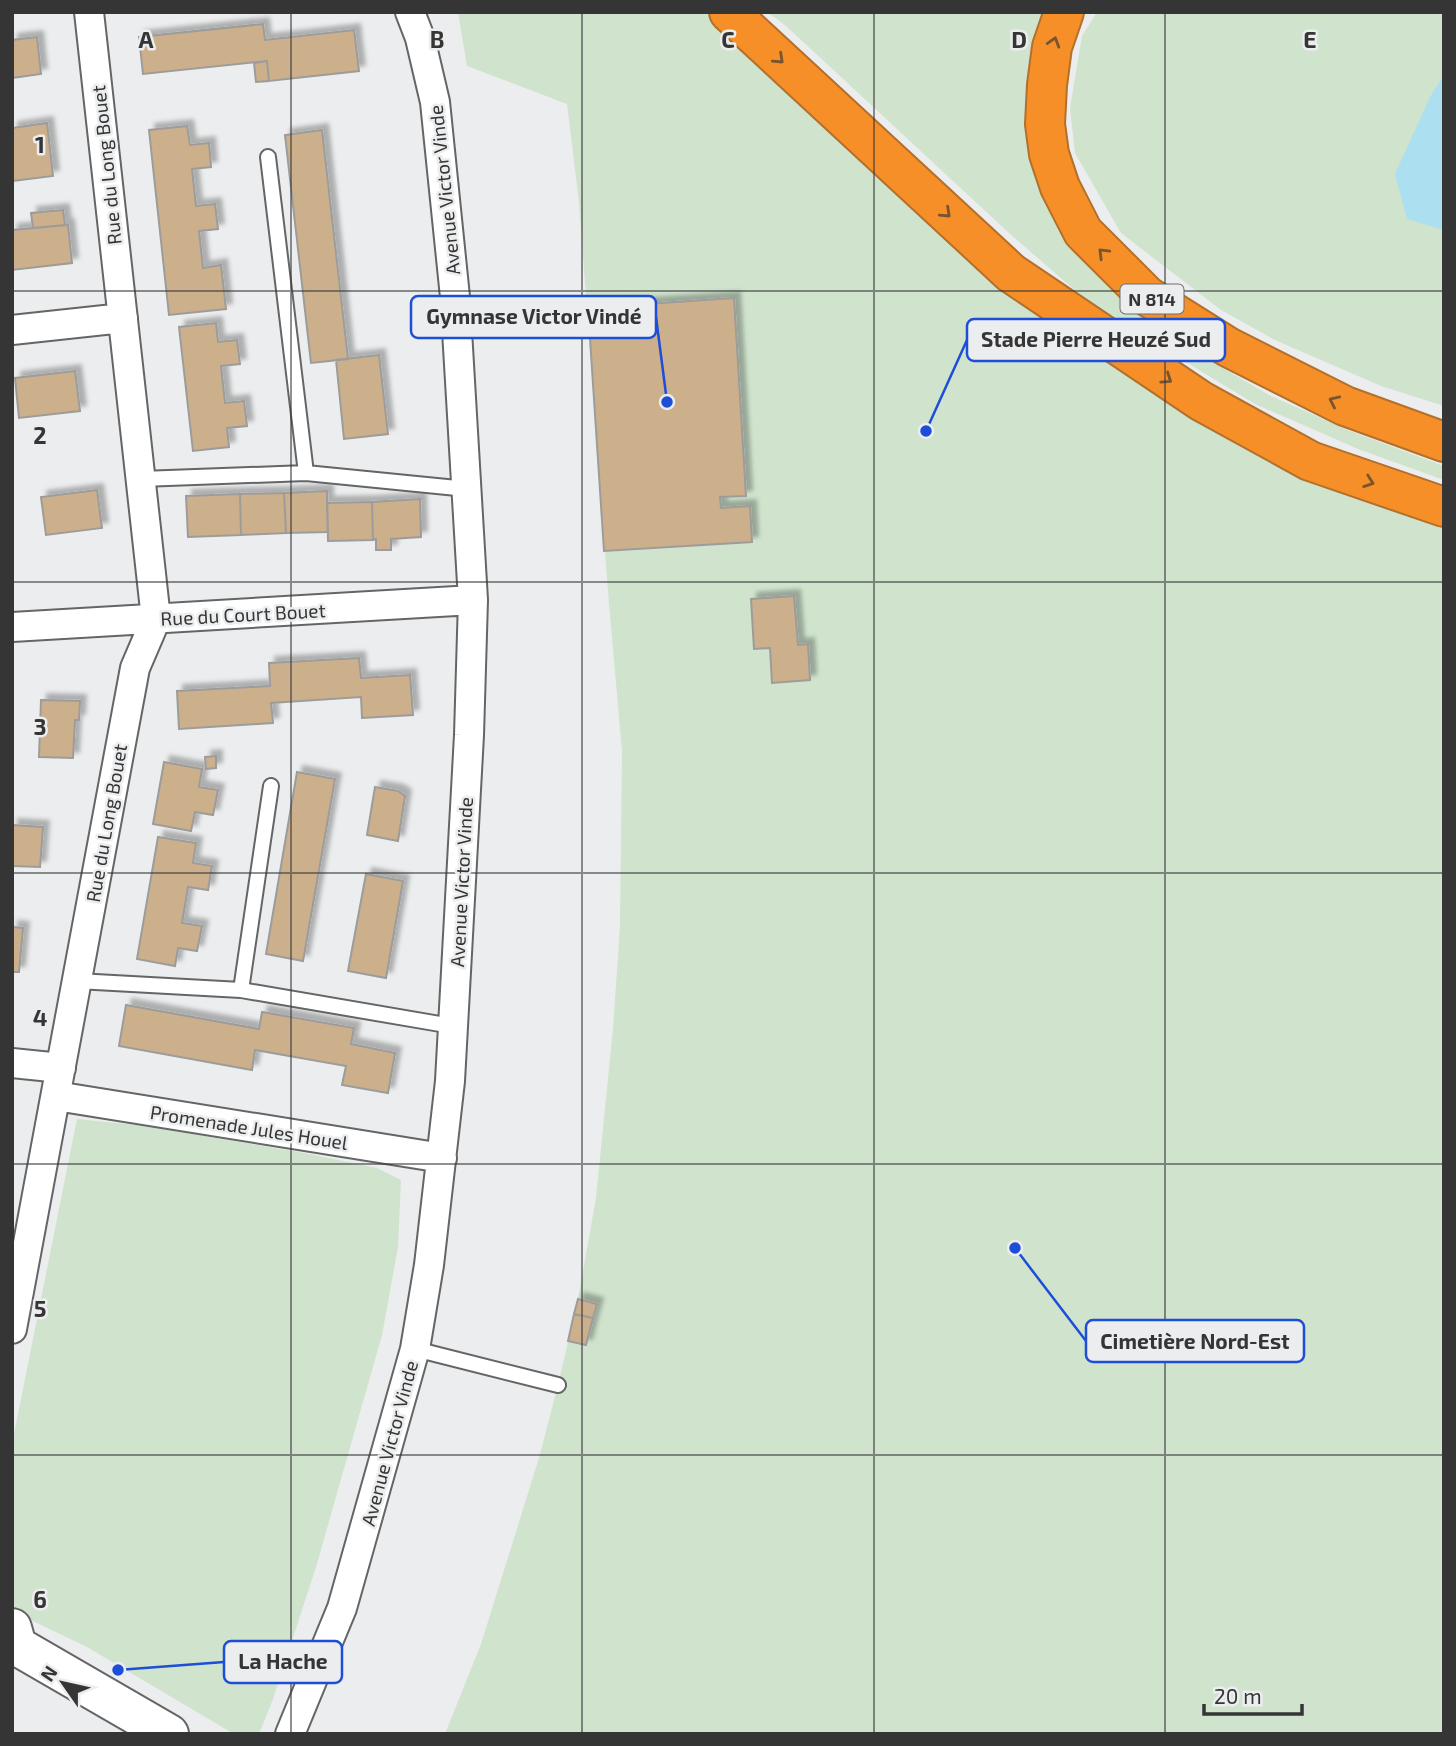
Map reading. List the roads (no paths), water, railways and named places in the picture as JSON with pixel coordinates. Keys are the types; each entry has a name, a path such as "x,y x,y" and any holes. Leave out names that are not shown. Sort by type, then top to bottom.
{"highway":[{"name":"N 814","path":"729,12 1011,273 1201,401 1297,454 1310,461 1444,507"},
{"name":"N 814","path":"1064,12 1052,47 1045,124 1049,154 1060,187 1083,232 1147,296 1228,347 1345,406 1444,442"}],"street":[{"name":"Rue du Long Bouet","path":"12,1329 135,668 156,619 89,12"},
{"name":"Avenue Victor Vinde","path":"290,1734 342,1608 415,1349 429,1265 450,1082 469,735 473,600 455,297 435,103 420,38 410,12"},
{"path":"12,330 123,318"},
{"name":"Rue du Court Bouet","path":"12,627 473,600"},
{"path":"12,1063 61,1068"},
{"name":"Promenade Jules Houel","path":"55,1096 442,1158"},
{"path":"14,1642 169,1734"}],"lane":[{"path":"268,157 306,473"},
{"path":"141,479 306,473 467,489"},
{"path":"241,990 271,786"},
{"path":"77,981 241,990 452,1026"},
{"path":"415,1349 558,1385"}],"water":[{"path":"1444,75 1444,230 1407,219 1395,174 1430,97"}],"place":[{"name":"Gymnase Victor Vindé","path":"667,402"},
{"name":"Stade Pierre Heuzé Sud","path":"926,431"},
{"name":"Cimetière Nord-Est","path":"1015,1248"},
{"name":"La Hache","path":"118,1670"}]}
